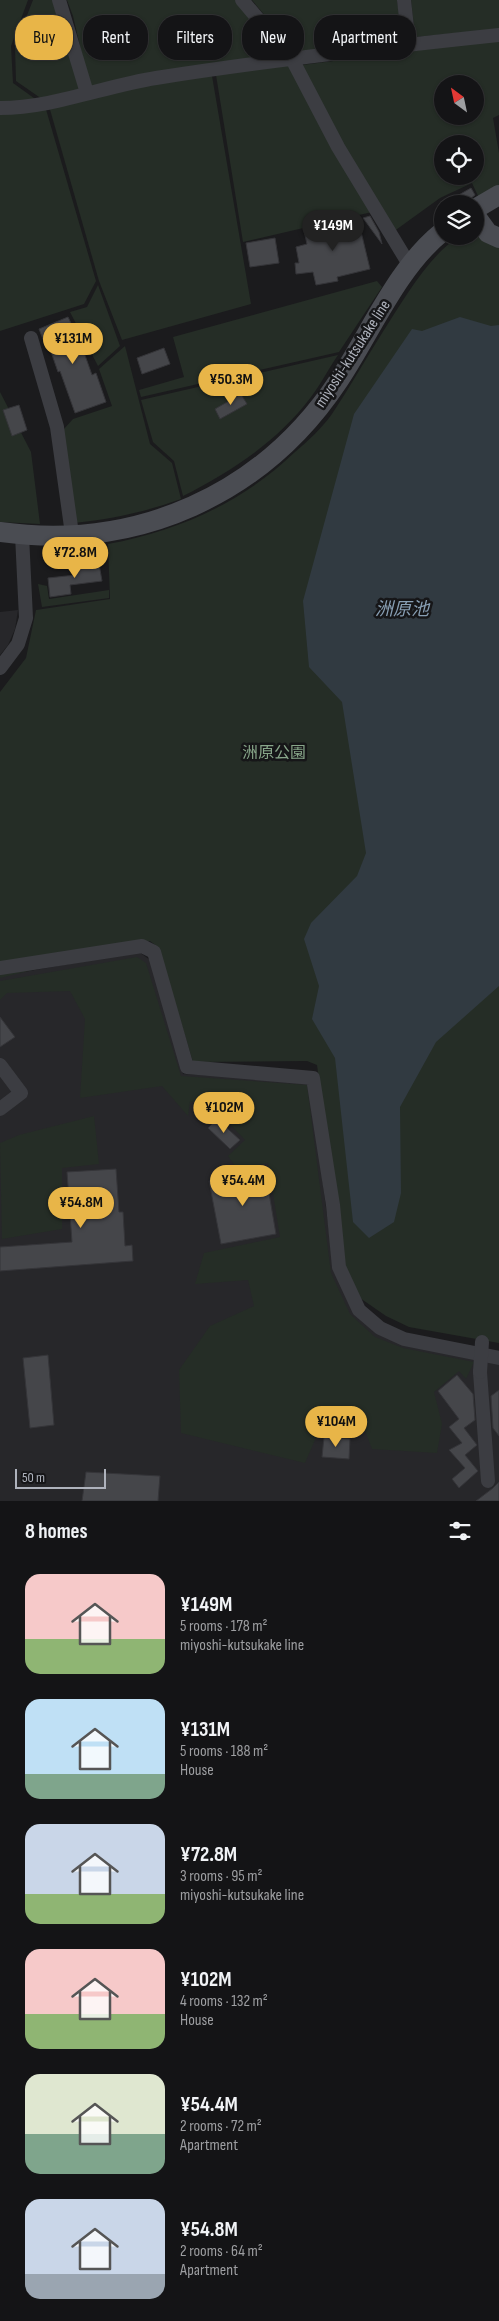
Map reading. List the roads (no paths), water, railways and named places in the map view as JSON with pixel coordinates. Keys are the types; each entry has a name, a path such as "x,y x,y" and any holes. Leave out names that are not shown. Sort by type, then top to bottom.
{"main road":[{"path":"484,204 499,195"},
{"path":"484,227 488,233 499,238"},
{"name":"miyoshi-kutsukake line","path":"0,532 22,535 72,534 135,527 163,518 220,493 264,464 289,442 315,413 339,380 410,266 434,240"}],"street":[{"path":"59,0 87,93"},
{"path":"242,0 255,15"},
{"path":"404,0 406,15"},
{"path":"416,43 499,35"},
{"path":"0,108 32,105 151,79 285,60"},
{"path":"293,60 338,147 410,266"},
{"path":"31,338 58,427 72,534"},
{"path":"0,668 18,644 26,618 22,535"},
{"path":"0,968 142,946 154,952 187,1067 313,1078 332,1205 339,1267 359,1310 380,1328 404,1339 499,1358"},
{"path":"0,1065 21,1093 0,1109"},
{"path":"482,1342 480,1372 488,1481"}],"water":[{"name":"洲原池","path":"460,317 491,326 499,325 499,986 436,1042 400,1107 401,1193 394,1222 369,1238 353,1222 335,1058 312,1019 319,986 304,939 311,923 357,876 366,853 342,702 309,667 303,601 354,414 412,329 422,331"}],"park label":[{"name":"洲原公園","path":"274,753"}]}
